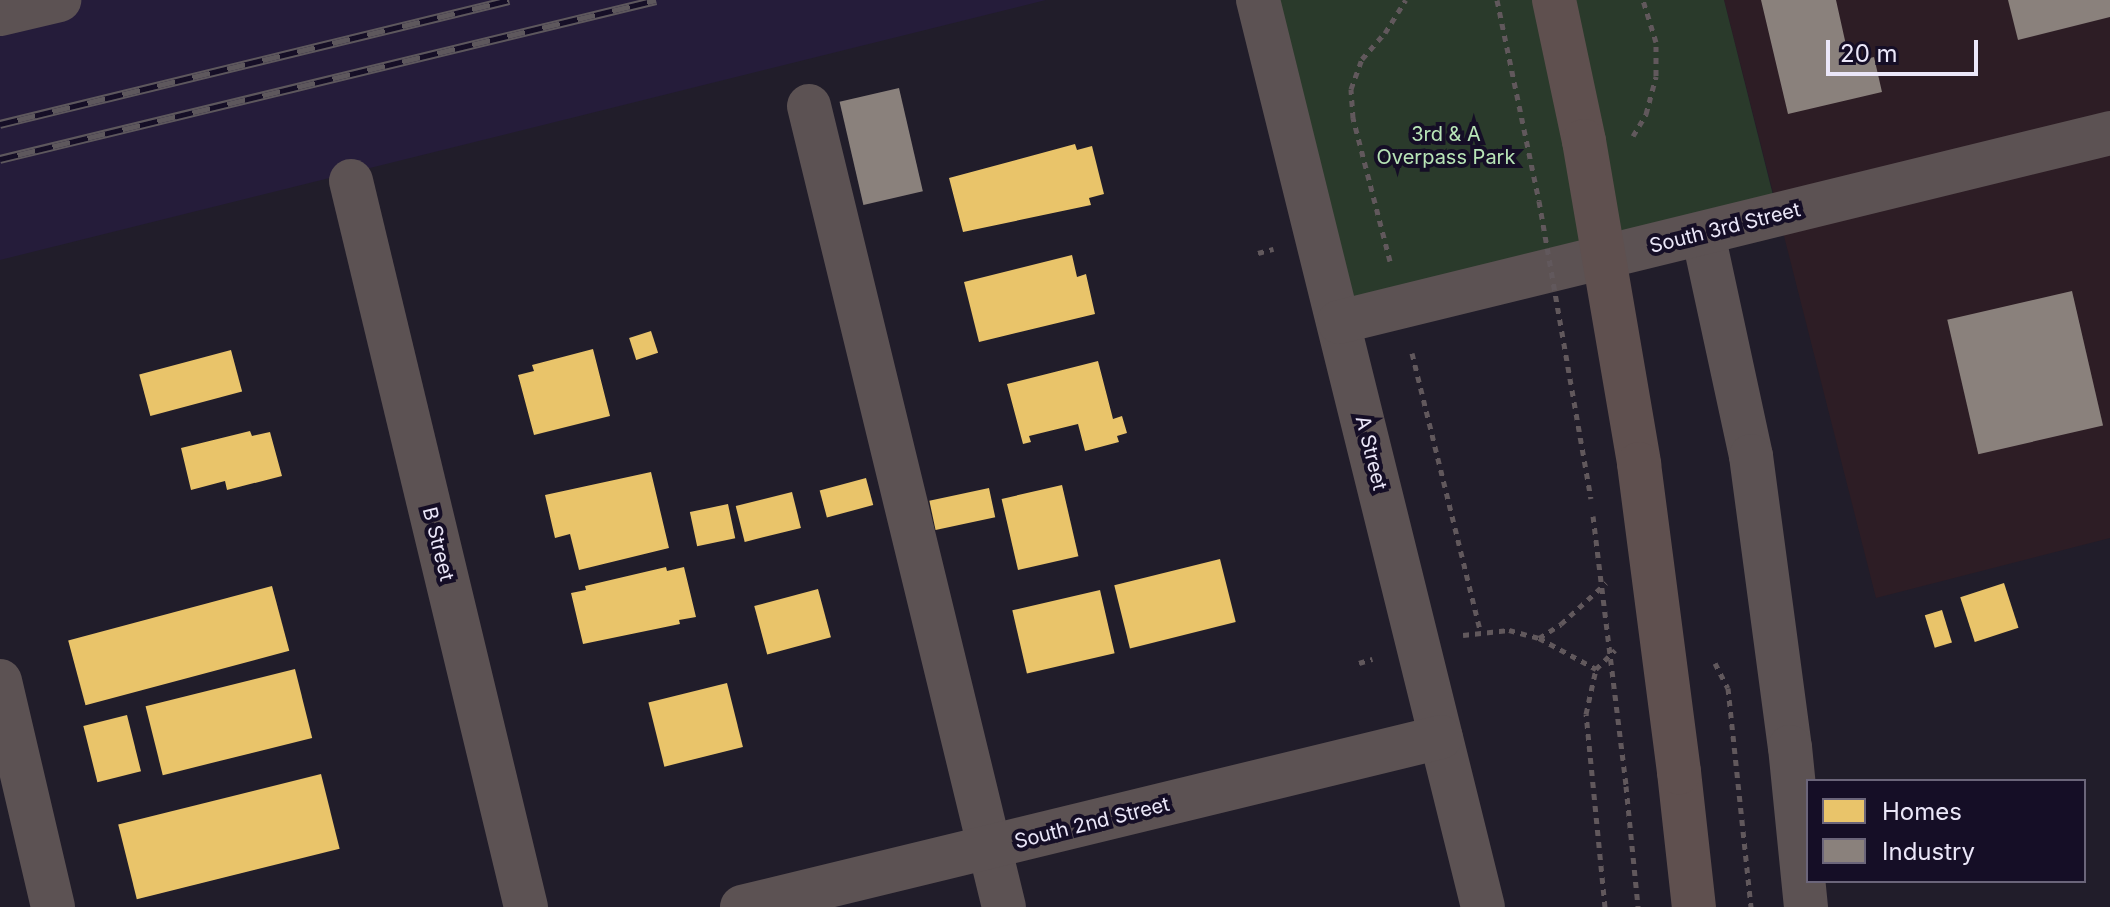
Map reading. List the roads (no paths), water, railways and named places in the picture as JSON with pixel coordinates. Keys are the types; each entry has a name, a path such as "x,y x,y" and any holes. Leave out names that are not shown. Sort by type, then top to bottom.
{"main road":[{"path":"1554,0 1584,141 1639,464 1694,907"}],"street":[{"path":"0,14 59,0"},
{"name":"A Street","path":"1258,0 1483,907"},
{"path":"809,106 1004,907"},
{"name":"South 3rd Street","path":"1339,322 2110,133"},
{"name":"B Street","path":"351,181 526,907"},
{"path":"1703,234 1751,456 1789,732 1806,907"},
{"path":"0,681 53,907"},
{"name":"South 2nd Street","path":"742,907 1441,737"}],"railway":[{"path":"0,124 509,0"},
{"path":"0,159 656,0"}],"park label":[{"name":"3rd & A Overpass Park","path":"1446,146"}]}
